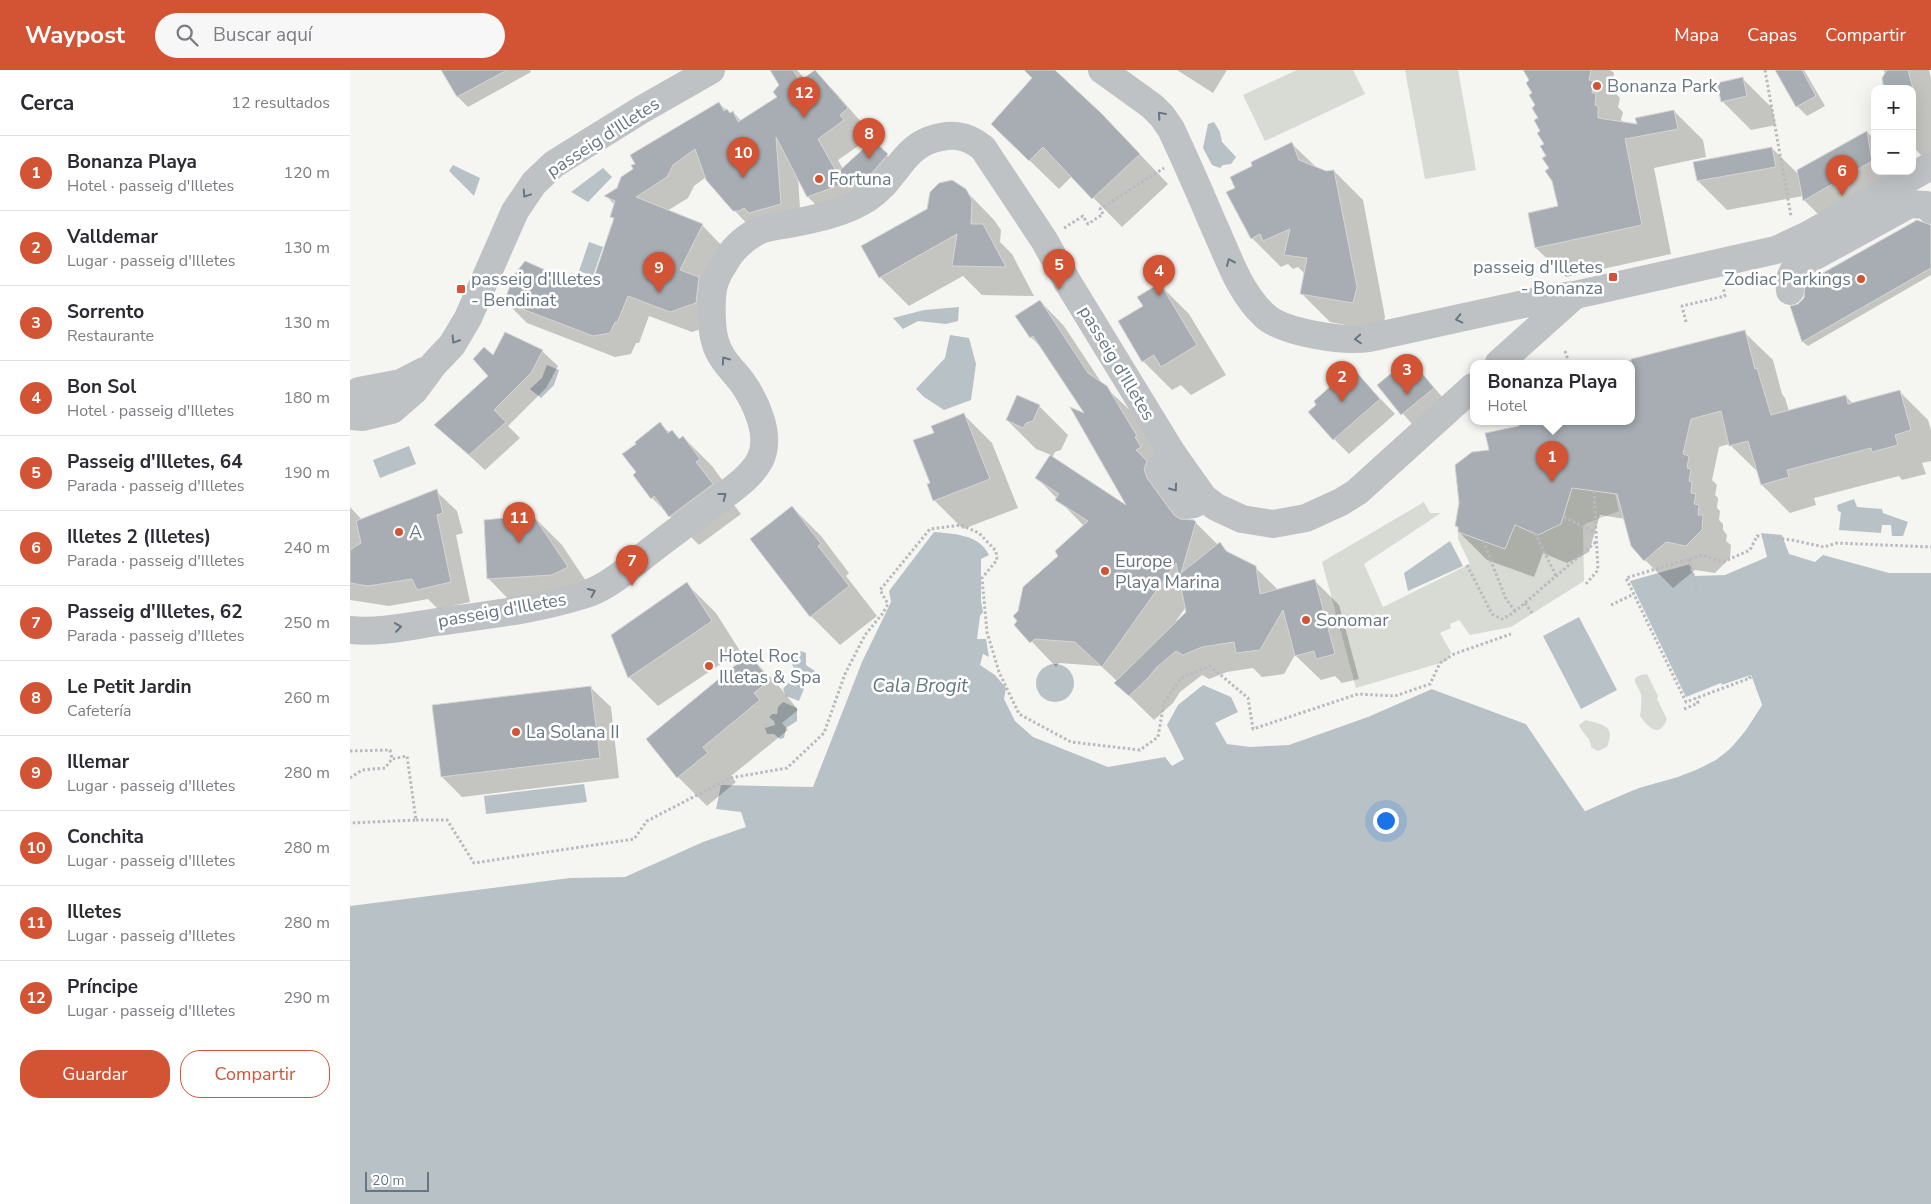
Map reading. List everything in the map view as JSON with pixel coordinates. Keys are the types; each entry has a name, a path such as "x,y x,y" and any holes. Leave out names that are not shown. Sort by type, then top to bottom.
{"street":[{"name":"passeig d'Illetes","path":"353,399 375,394 382,399 385,405 377,414 392,410 414,391 434,364 452,345 468,318 515,211 534,183 554,164 710,70"},
{"path":"1102,70 1162,116 1171,129 1233,267 1247,294 1265,317 1306,334 1356,341 1551,298 1575,295 1734,261 1776,250 1796,241 1876,220 1931,166"},
{"name":"passeig d'Illetes","path":"350,630 386,629 524,610 584,595 604,586 617,577 742,482 760,460 764,448 764,433 756,407 743,383 722,358 715,342 712,326 713,288 719,273 734,249 756,232 820,218 867,199 891,178 918,145 941,136 951,134 973,140 983,148 1044,240 1172,453 1204,498 1242,519 1272,524 1306,518 1342,502 1357,492 1470,390"},
{"path":"1790,291 1789,282 1792,272 1797,266 1876,220 1910,204 1926,205 1931,210"},
{"path":"1501,360 1575,295"},
{"path":"1506,308 1520,311 1524,315 1525,338"},
{"path":"353,399 401,383 434,364"}],"path":[{"path":"1765,70 1796,241"},
{"path":"1044,240 1083,216 1088,224 1103,214 1100,209 1183,156"},
{"path":"1686,322 1682,306 1725,296 1724,291"},
{"path":"1565,351 1569,360"},
{"path":"1586,584 1598,570 1594,491"},
{"path":"1564,517 1596,533"},
{"path":"350,823 447,820 474,863 634,840 647,820 730,778 787,768 824,733 845,674 866,636 888,604 880,590 930,529 961,525 979,533 996,551 997,560 982,578 987,632 1000,672 1019,714 1071,742 1140,750 1158,738 1164,702 1181,678 1210,666 1248,698 1253,729 1358,694 1395,696 1430,684 1440,663 1454,654 1512,634"},
{"path":"1535,533 1556,576"},
{"path":"1749,676 1750,678 1686,702 1626,578 1702,555 1723,562 1750,550 1757,536 1792,540 1824,547 1837,544 1931,547"},
{"path":"1483,541 1506,599 1516,611"},
{"path":"1467,565 1492,614 1502,619 1516,611 1597,541"},
{"path":"1689,559 1697,589"},
{"path":"1612,605 1634,594"},
{"path":"1525,603 1532,613"},
{"path":"1684,709 1698,703 1696,698"},
{"path":"350,751 390,750 392,759"},
{"path":"350,778 362,770 385,768 392,759 407,756 416,820"}],"shaded area":[{"path":"1297,70 1353,70 1365,94 1265,141 1243,95"},
{"path":"1405,70 1458,70 1476,170 1425,179"},
{"path":"1572,488 1615,494 1619,511 1585,524 1583,529 1584,581 1511,627 1470,635 1459,620 1450,624 1451,628 1440,633 1451,652 1447,661 1356,688 1322,562 1424,502 1430,513 1441,513 1364,564 1383,607 1470,564 1458,539 1458,532 1505,549 1515,525 1538,535 1561,524"},
{"path":"1647,674 1667,719 1661,729 1657,730 1650,727 1640,716 1641,694 1635,679"},
{"path":"1586,720 1602,725 1609,730 1607,747 1598,751 1591,747 1590,741 1579,725"}],"water":[{"path":"1214,122 1220,132 1222,142 1236,157 1231,164 1223,165 1220,168 1212,165 1203,148 1208,124"},
{"path":"453,165 480,178 474,196 449,171"},
{"path":"603,168 612,177 588,202 571,192"},
{"path":"589,242 603,247 593,276 579,271"},
{"path":"959,307 958,321 946,324 918,321 903,329 893,318 924,310"},
{"path":"950,335 969,338 976,364 971,400 944,410 924,397 916,389 945,358"},
{"path":"547,365 559,370 554,385 541,398 530,389 542,378"},
{"path":"409,446 416,464 380,478 373,460"},
{"path":"1854,499 1857,507 1882,509 1883,513 1908,522 1903,536 1892,536 1891,525 1882,525 1881,533 1839,530 1841,512 1838,511 1837,505"},
{"name":"Cala Brogit","path":"934,532 965,536 979,543 989,555 981,559 981,601 983,612 980,616 977,639 986,639 989,657 983,654 980,665 995,675 1006,688 1004,699 1015,721 1033,737 1108,767 1165,757 1172,766 1184,759 1167,725 1178,705 1203,685 1231,697 1238,712 1215,723 1227,744 1250,747 1289,745 1368,717 1432,689 1526,724 1585,811 1618,796 1687,773 1715,760 1736,743 1762,705 1751,675 1722,685 1721,683 1686,697 1630,581 1690,564 1694,576 1725,575 1767,557 1761,533 1782,535 1789,554 1815,562 1823,555 1889,573 1931,573 1931,1204 350,1204 350,906 570,878 625,877 703,842 746,827 741,812 716,809 721,785 813,787 862,662 891,602 889,591"},
{"path":"1450,541 1463,566 1408,591 1404,573"},
{"path":"1579,617 1617,690 1581,709 1543,636"},
{"path":"801,651 806,653 806,665 815,671 808,679 799,701 786,696 783,689 796,674 791,661"},
{"path":"1055,664 1062,665 1068,670 1073,676 1073,690 1068,696 1062,701 1055,702 1048,701 1042,696 1037,690 1036,683 1037,676 1042,670 1048,665"},
{"path":"783,702 797,708 797,721 786,728 784,738 780,739 774,734 767,734 765,728 775,725 774,721 769,717 772,714 777,714 778,707"},
{"path":"584,784 587,802 486,814 484,796"}],"pier":[{"path":"1751,675 1762,705 1746,730 1716,760 1678,777 1638,788 1585,811 1526,724 1432,689 1433,687 1470,699 1528,722 1586,808 1637,786 1677,775 1714,758 1744,728 1760,705 1750,678 1723,687 1722,685"}],"building":[{"path":"441,70 507,70 457,97"},
{"path":"770,70 793,70 800,81 815,70 848,108 840,115 844,120 818,139 837,173 873,140 888,154 866,180 860,184 857,179 807,197 776,137 781,204 749,213 744,208 739,211 733,211 706,180 695,149 673,165 667,177 636,197 703,224 680,270 699,277 696,303 670,312 628,296 617,323 615,322 610,333 593,336 504,302 514,275 525,261 568,280 571,273 593,280 614,218 610,217 615,201 604,196 617,188 621,177 633,169 631,165 635,164 630,155 719,102 724,111 727,109 730,113 733,111 738,122 777,97 773,92 779,85"},
{"path":"1024,70 1055,70 1101,113 1140,154 1092,199 1043,147 1029,161 991,124 1032,78"},
{"path":"1523,70 1591,70 1589,80 1594,81 1592,93 1596,93 1595,105 1598,106 1598,118 1637,124 1635,118 1674,110 1678,129 1625,139 1642,225 1535,248 1528,213 1558,206 1552,181 1545,171 1549,168 1542,158 1546,156 1540,146 1544,144 1537,133 1540,131 1534,120 1538,118 1532,108 1535,105 1529,95 1532,93 1526,83 1529,80"},
{"path":"1775,70 1802,70 1816,96 1796,107"},
{"path":"1887,70 1908,70 1912,85 1883,85 1882,78"},
{"path":"1743,77 1747,96 1721,102 1717,83"},
{"path":"1867,131 1871,162 1803,201 1797,170"},
{"path":"1292,142 1299,160 1326,171 1334,170 1357,287 1353,303 1300,294 1307,258 1284,255 1290,229 1263,241 1260,234 1251,239 1226,192 1235,188 1230,177 1252,166 1251,162"},
{"path":"1772,147 1776,167 1697,181 1693,162"},
{"path":"952,180 966,189 972,200 971,224 983,224 1006,267 952,266 957,234 879,278 861,246 927,209 930,192 939,183"},
{"name":"Zodiac Parkings","path":"1917,220 1931,225 1931,268 1802,342 1790,306 1798,304 1804,298 1805,283"},
{"path":"1160,283 1197,345 1161,367 1154,355 1142,362 1118,321 1143,306 1137,297"},
{"path":"1040,300 1088,373 1107,386 1137,436 1135,437 1141,447 1136,450 1147,461 1144,469 1147,478 1174,515 1180,519 1194,520 1196,522 1181,573 1220,542 1226,551 1256,566 1260,594 1315,579 1335,654 1316,659 1314,651 1295,656 1283,610 1260,650 1236,653 1234,642 1202,647 1183,655 1176,651 1156,668 1129,696 1114,683 1186,612 1176,563 1102,667 1075,642 1035,639 1030,643 1014,625 1017,621 1013,616 1018,611 1023,587 1058,556 1055,551 1088,521 1055,500 1059,494 1035,478 1050,455 1126,505 1070,407 1084,413 1033,336 1030,338 1015,316"},
{"path":"1745,330 1755,369 1757,368 1771,415 1846,395 1848,404 1900,390 1911,430 1895,435 1898,445 1872,452 1871,448 1787,470 1789,477 1761,485 1748,441 1729,446 1721,411 1691,419 1683,454 1689,456 1687,468 1691,469 1689,481 1692,482 1691,493 1696,494 1694,504 1699,505 1698,515 1703,515 1702,530 1686,546 1666,542 1644,561 1631,546 1617,494 1572,488 1561,524 1538,535 1515,525 1505,549 1458,532 1458,527 1455,526 1459,503 1455,465 1472,452 1489,450 1485,433 1519,425 1635,425 1635,360 1631,359"},
{"path":"505,332 543,350 531,373 494,410 506,422 469,455 434,425 488,376 473,359 484,347 493,355"},
{"path":"1410,358 1434,388 1401,415 1377,385"},
{"path":"1352,367 1380,399 1333,440 1308,412 1316,405 1314,401"},
{"path":"1017,395 1040,405 1033,421 1026,423 1023,428 1006,420"},
{"path":"964,413 990,479 933,501 927,484 930,483 913,440 934,433 931,426"},
{"path":"660,422 668,433 672,430 679,439 683,436 700,459 696,462 713,484 669,517 654,496 651,499 633,475 636,472 622,454"},
{"name":"A","path":"437,489 443,513 437,515 451,582 417,590 412,579 368,586 350,583 350,550 361,543 356,521"},
{"path":"792,506 821,544 818,546 849,586 810,617 750,539"},
{"path":"533,515 568,567 552,575 487,579 484,520"},
{"path":"687,582 712,621 628,678 611,635"},
{"path":"749,654 770,680 754,693 760,700 703,747 708,753 677,778 646,739"},
{"name":"La Solana II","path":"591,686 600,758 441,777 432,705"}],"place":[{"name":"Bonanza Park","path":"1597,86"},
{"name":"Príncipe","path":"804,118"},
{"name":"Le Petit Jardin","path":"869,159"},
{"name":"Conchita","path":"743,178"},
{"name":"Fortuna","path":"819,179"},
{"name":"Illetes 2 (Illetes)","path":"1842,196"},
{"name":"passeig d'Illetes - Bonanza","path":"1613,277"},
{"name":"Zodiac Parkings","path":"1861,279"},
{"name":"passeig d'Illetes - Bendinat","path":"461,289"},
{"name":"Passeig d'Illetes, 64","path":"1059,290"},
{"name":"Illemar","path":"659,293"},
{"name":"Bon Sol","path":"1159,296"},
{"name":"Sorrento","path":"1407,395"},
{"name":"Valldemar","path":"1342,402"},
{"name":"Bonanza Playa","path":"1552,482"},
{"name":"A","path":"399,532"},
{"name":"Illetes","path":"519,543"},
{"name":"Europe Playa Marina","path":"1105,571"},
{"name":"Passeig d'Illetes, 62","path":"632,586"},
{"name":"Sonomar","path":"1306,620"},
{"name":"Hotel Roc Illetas & Spa","path":"709,666"},
{"name":"La Solana II","path":"516,732"}]}
